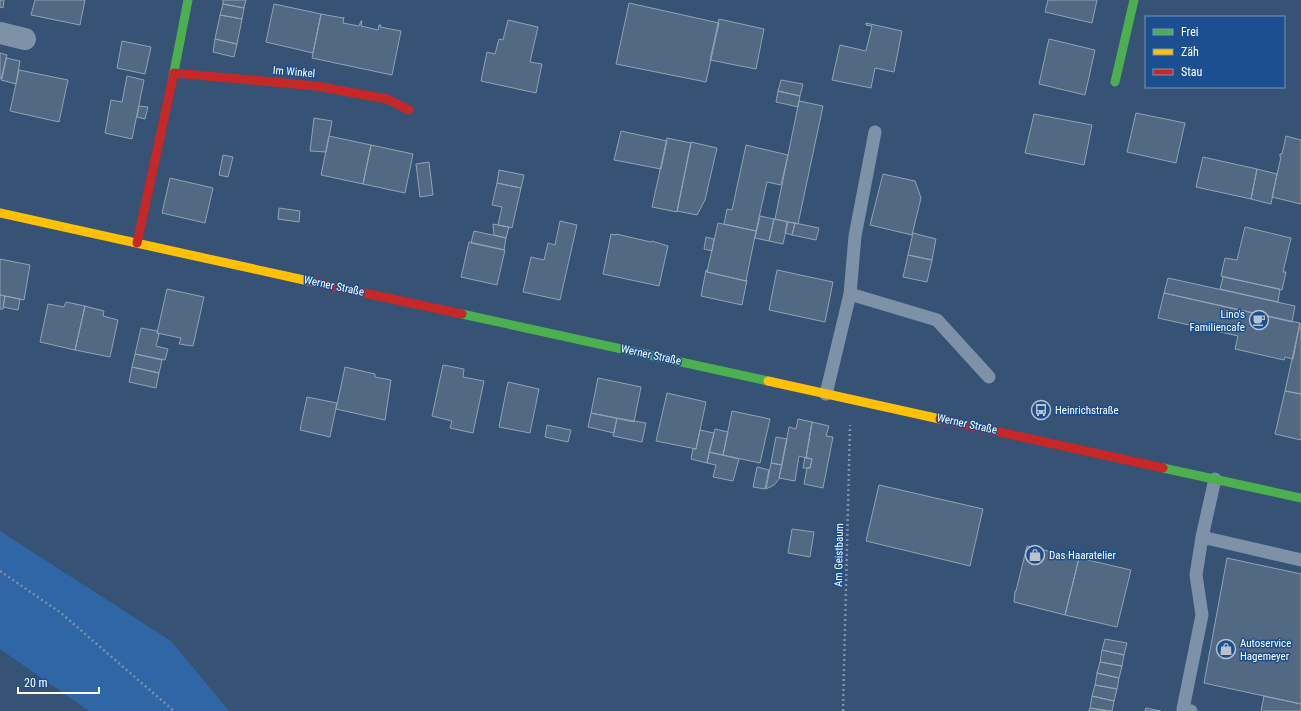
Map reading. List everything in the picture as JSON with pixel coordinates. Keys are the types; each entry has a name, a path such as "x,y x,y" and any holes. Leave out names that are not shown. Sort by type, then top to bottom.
{"main road":[{"path":"137,243 174,73 188,0"},
{"path":"1115,82 1134,0"},
{"name":"Im Winkel","path":"174,73 316,86 387,99 409,110"},
{"name":"Werner Straße","path":"0,213 1301,498"}],"street":[{"path":"0,33 25,38"}],"lane":[{"path":"826,394 850,294 855,236 875,132"},
{"path":"850,294 937,320 989,377"},
{"path":"1191,711 1183,709 1202,615 1196,575 1202,537 1215,479"},
{"path":"1202,537 1301,560"}],"path":[{"name":"Am Geistbaum","path":"843,711 850,399"},
{"path":"0,572 61,613 174,711"}],"shaded area":[{"path":"0,531 171,641 229,711 89,711 0,649"}],"building":[{"path":"0,0 4,0 3,8 0,7"},
{"path":"35,0 85,0 80,25 31,15"},
{"path":"223,0 246,0 244,8 223,4"},
{"path":"1048,0 1097,0 1092,23 1045,12"},
{"path":"629,3 719,23 706,82 616,64"},
{"path":"223,4 244,8 242,19 220,15"},
{"path":"274,4 321,14 313,53 266,42"},
{"path":"321,14 344,17 343,23 359,26 362,21 361,26 378,30 379,25 381,25 380,27 401,31 392,75 312,58"},
{"path":"220,15 242,19 237,44 215,39"},
{"path":"719,19 764,29 756,69 710,60"},
{"path":"508,20 538,27 530,62 542,64 536,93 481,81 487,52 495,54 499,39 503,40"},
{"path":"866,23 902,31 894,72 875,68 871,88 832,80 840,45 866,51 872,26 866,25"},
{"path":"215,39 237,44 234,57 213,52"},
{"path":"1049,39 1095,50 1085,95 1039,84"},
{"path":"122,41 151,47 145,74 117,68"},
{"path":"0,53 7,55 2,79 0,78"},
{"path":"6,58 20,61 16,84 1,80"},
{"path":"19,70 68,80 59,122 10,111"},
{"path":"127,76 144,80 132,139 105,133 111,100 122,102"},
{"path":"781,80 803,84 800,96 778,91"},
{"path":"778,91 800,96 798,107 776,102"},
{"path":"799,101 823,106 798,224 775,219"},
{"path":"139,106 148,107 145,119 137,117"},
{"path":"1136,113 1185,123 1176,163 1127,152"},
{"path":"1034,114 1092,125 1084,165 1025,153"},
{"path":"314,118 332,121 326,152 310,151"},
{"path":"621,131 667,141 661,169 614,160"},
{"path":"329,136 371,145 363,184 321,175"},
{"path":"1286,136 1301,140 1301,204 1272,197 1281,157 1280,154 1282,154"},
{"path":"667,138 691,143 677,212 652,207"},
{"path":"691,142 717,148 705,200 697,215 677,211"},
{"path":"371,145 413,154 405,193 363,184"},
{"path":"746,145 788,155 781,185 767,182 756,231 724,224 727,209 732,210"},
{"path":"223,155 233,157 228,177 219,175"},
{"path":"1203,157 1257,169 1251,199 1196,187"},
{"path":"429,162 433,195 420,197 416,164"},
{"path":"1257,169 1277,174 1271,204 1251,199"},
{"path":"499,170 524,175 521,188 497,183"},
{"path":"883,174 915,181 921,198 912,235 870,225"},
{"path":"170,178 213,188 205,223 162,213"},
{"path":"497,183 521,188 512,228 498,225 502,207 492,205"},
{"path":"279,208 300,211 299,222 278,219"},
{"path":"760,216 774,219 769,241 755,238"},
{"path":"774,219 788,222 783,244 769,241"},
{"path":"560,221 577,225 560,300 523,292 531,257 544,260 548,243 555,245"},
{"path":"787,222 795,223 792,235 785,233"},
{"path":"718,223 756,231 746,281 707,272"},
{"path":"795,223 819,228 816,240 792,235"},
{"path":"493,224 509,227 506,238 494,235"},
{"path":"1245,227 1291,238 1283,272 1286,272 1282,290 1221,276 1225,258 1237,260"},
{"path":"474,231 506,238 504,250 471,243"},
{"path":"913,233 936,239 932,260 908,255"},
{"path":"611,234 652,241 668,246 659,286 603,274"},
{"path":"706,237 714,239 712,251 704,249"},
{"path":"469,242 505,250 497,285 461,277"},
{"path":"908,255 932,260 927,282 903,277"},
{"path":"0,259 30,265 24,300 0,295"},
{"path":"706,270 707,272 747,280 742,305 701,296"},
{"path":"777,270 833,282 825,322 769,310"},
{"path":"1223,277 1280,289 1278,302 1220,289"},
{"path":"1168,278 1295,306 1292,322 1164,293"},
{"path":"167,289 204,297 193,346 179,344 181,338 157,333"},
{"path":"1164,293 1300,323 1293,359 1285,357 1284,360 1235,349 1238,336 1158,318"},
{"path":"0,295 5,296 3,309 0,309"},
{"path":"5,296 20,299 18,310 3,307"},
{"path":"66,302 85,306 75,350 40,342 48,304 64,307"},
{"path":"85,306 104,311 103,316 118,320 110,357 75,350"},
{"path":"1300,323 1301,324 1301,394 1285,391"},
{"path":"141,328 158,331 157,333 159,334 156,346 168,349 165,360 135,354"},
{"path":"135,354 162,360 159,373 132,367"},
{"path":"443,365 464,369 463,377 484,381 473,433 450,428 452,421 432,416"},
{"path":"132,367 159,373 156,388 129,382"},
{"path":"345,367 375,374 375,377 391,380 385,420 336,409"},
{"path":"598,378 641,387 634,422 591,413"},
{"path":"508,382 539,389 530,433 499,427"},
{"path":"1285,391 1301,394 1301,440 1275,434"},
{"path":"667,393 706,402 696,449 656,441"},
{"path":"307,397 337,403 330,437 300,430"},
{"path":"732,411 770,419 760,463 723,455"},
{"path":"591,413 617,418 614,433 588,427"},
{"path":"617,418 646,423 642,442 613,436"},
{"path":"798,419 812,422 806,458 799,456 795,481 779,478 789,427 796,429"},
{"path":"812,422 829,426 826,436 833,437 823,488 804,484 807,468 810,468 812,459 806,458"},
{"path":"547,425 571,430 568,442 545,437"},
{"path":"715,429 728,432 723,455 709,452"},
{"path":"700,430 714,433 707,463 691,459 693,449 696,449"},
{"path":"776,437 787,439 782,465 771,463"},
{"path":"709,452 739,459 733,481 713,477 716,465 707,463"},
{"path":"805,457 812,459 810,468 803,468"},
{"path":"771,463 782,465 780,478 774,485 766,489"},
{"path":"757,467 769,470 765,489 753,487"},
{"path":"879,485 983,509 970,566 866,541"},
{"path":"792,529 814,532 810,557 788,553"},
{"path":"1027,546 1079,558 1065,615 1014,602 1015,591"},
{"path":"1079,558 1131,570 1117,627 1065,615"},
{"path":"1227,558 1301,574 1301,704 1204,683"},
{"path":"1105,639 1127,643 1124,655 1102,650"},
{"path":"1102,650 1124,655 1122,666 1100,662"},
{"path":"1100,662 1122,666 1119,678 1097,673"},
{"path":"1097,673 1119,678 1117,689 1095,685"},
{"path":"1095,685 1117,689 1114,701 1092,696"},
{"path":"1092,696 1114,701 1112,711 1090,708"},
{"path":"1264,696 1301,704 1301,711 1261,711"},
{"path":"1090,708 1106,711 1089,711"},
{"path":"1146,708 1161,711 1145,711"}],"traffic: fast":[{"path":"173,77 188,0"},
{"path":"1115,82 1134,0"},
{"path":"462,314 768,381"},
{"path":"1163,468 1301,498"}],"traffic: slow":[{"path":"0,213 313,282"},
{"path":"768,381 940,419"}],"traffic: jam":[{"path":"174,73 316,86 387,99 409,110"},
{"path":"137,243 173,77"},
{"path":"313,282 462,314"},
{"path":"940,419 1163,468"}],"place":[{"name":"Lino's Familiencafe","path":"1259,320"},
{"name":"Heinrichstraße","path":"1041,410"},
{"name":"Das Haaratelier","path":"1035,555"},
{"name":"Autoservice Hagemeyer","path":"1226,649"}]}
